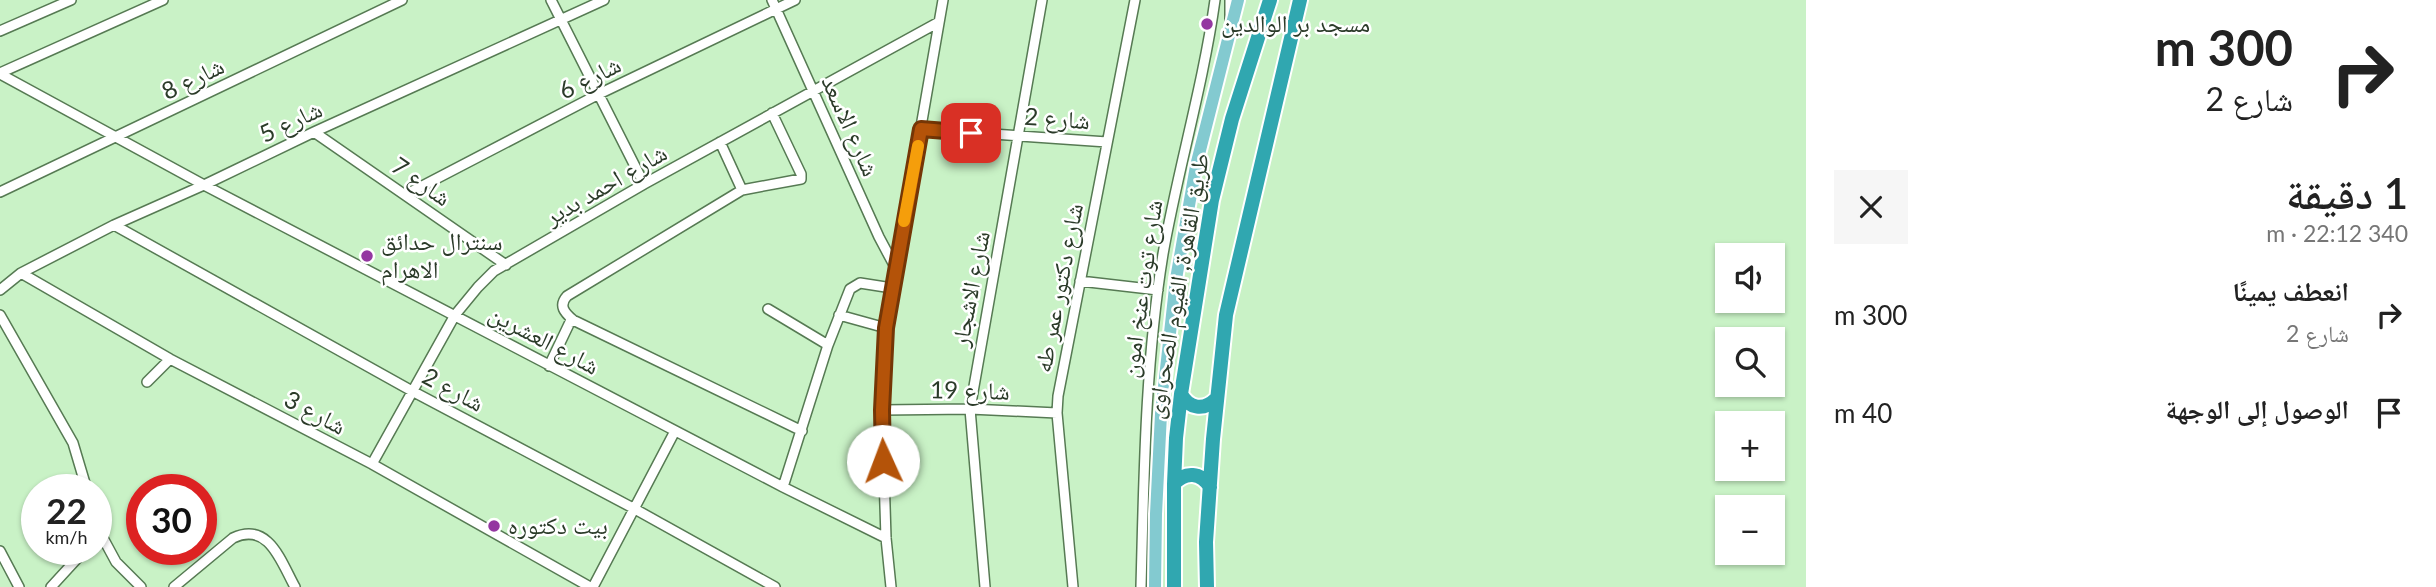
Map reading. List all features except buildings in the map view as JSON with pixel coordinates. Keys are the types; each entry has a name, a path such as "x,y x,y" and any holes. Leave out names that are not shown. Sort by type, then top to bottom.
{"highway":[{"name":"طريق القاهرة, الفيوم الصحراوى","path":"1174,587 1174,484 1181,394 1215,187 1236,106 1270,0"},
{"path":"1207,587 1216,400 1231,291 1300,0"},
{"path":"1181,394 1187,403 1197,407 1208,406 1216,400"},
{"path":"1174,484 1189,474 1202,477 1210,487"}],"main road":[{"path":"1155,587 1158,458 1171,317 1189,201 1238,0"}],"street":[{"path":"0,31 71,0"},
{"path":"0,74 163,0"},
{"name":"شارع 8","path":"0,192 402,0"},
{"path":"551,0 644,184"},
{"name":"شارع 5","path":"0,290 21,273 114,225 204,186 314,132 604,0"},
{"name":"شارع 6","path":"405,195 774,5 795,0"},
{"path":"891,587 886,538 882,410 886,328 943,0"},
{"name":"شارع الاشجار","path":"985,587 970,409 1042,0"},
{"name":"شارع دكتور عمر طه","path":"1073,587 1057,413 1061,377 1135,0"},
{"name":"شارع توت عنخ امون","path":"1141,587 1147,406 1158,290 1215,0"},
{"path":"1230,0 1230,24"},
{"name":"شارع الاسعد","path":"774,5 895,267"},
{"name":"شارع احمد بدير","path":"372,464 455,315 485,279 644,184 939,22"},
{"name":"شارع العشرين","path":"0,74 204,186 886,538"},
{"path":"772,113 802,178 743,190 567,296 562,302 563,310 573,320 802,431"},
{"name":"شارع 2","path":"921,129 1107,142"},
{"name":"شارع 7","path":"314,132 506,265"},
{"path":"720,142 743,190"},
{"name":"شارع 2","path":"114,225 412,391 775,587"},
{"name":"شارع 3","path":"21,273 170,359 372,464 591,587"},
{"path":"1080,281 1158,290"},
{"path":"783,487 828,345 850,289 856,284 892,288"},
{"path":"768,309 828,345"},
{"path":"0,315 74,443 83,474"},
{"path":"839,315 886,328"},
{"path":"549,366 573,320"},
{"path":"146,382 170,359"},
{"name":"شارع 19","path":"882,410 970,409 1057,413"},
{"path":"591,587 675,431"},
{"path":"174,587 233,538 244,533 253,533 266,539 295,587"},
{"path":"0,551 19,587"},
{"path":"112,555 141,587"},
{"path":"51,587 71,565"}],"slow traffic":[{"path":"904,221 918,146"}],"place":[{"name":"مسجد بر الوالدين","path":"1207,24"},
{"name":"سنترال حدائق الاهرام","path":"367,256"},
{"name":"بيت دكتوره","path":"494,526"}],"route":[{"path":"883,461 882,410 886,328 921,129 971,133"}]}
